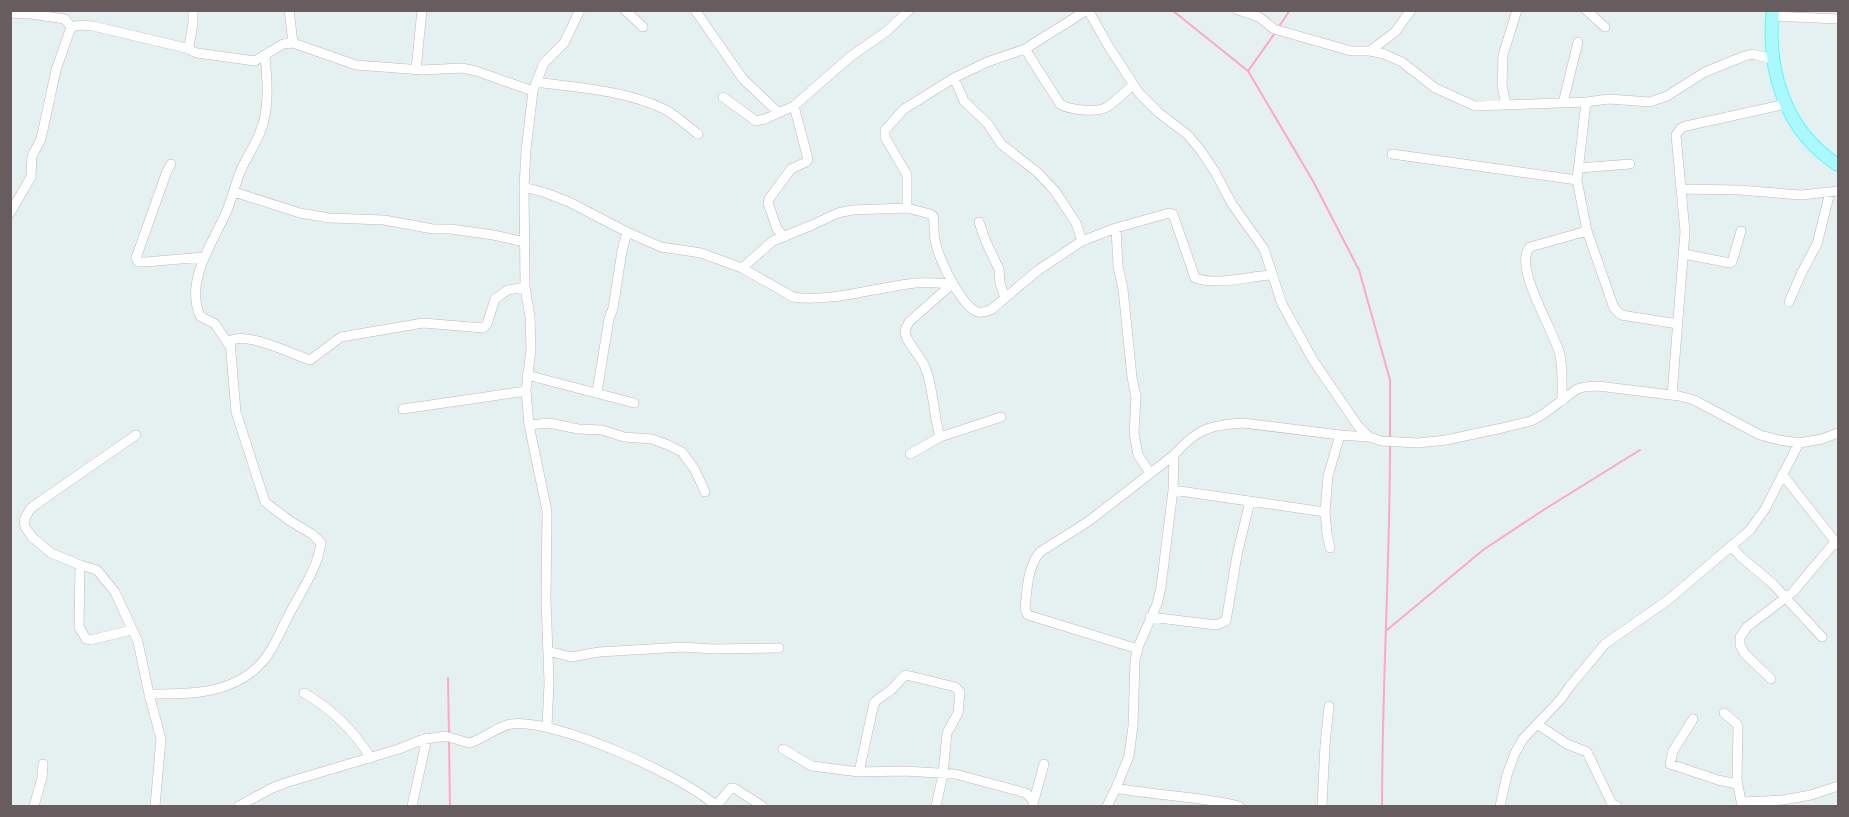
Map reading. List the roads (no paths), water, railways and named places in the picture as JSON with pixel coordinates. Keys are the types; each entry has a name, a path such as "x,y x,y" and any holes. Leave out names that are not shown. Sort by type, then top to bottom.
{"main road":[{"path":"1773,13 1774,65 1786,104 1796,123 1812,142 1839,165"}],"street":[{"path":"190,49 189,43 194,23 193,10"},
{"path":"289,10 292,43"},
{"path":"416,70 422,10"},
{"path":"547,727 547,511 529,425 526,391 531,349 530,317 525,287 524,187 526,150 535,87 544,63 564,43 580,10"},
{"path":"625,10 643,27"},
{"path":"723,97 756,121 794,106 850,57 887,31 909,10"},
{"path":"907,208 907,175 885,137 885,130 904,109 954,78 987,62 1025,49 1087,10 1139,93 1159,113 1195,141 1235,209 1259,239 1287,315 1313,360 1358,426 1369,437"},
{"path":"1238,10 1263,19 1274,29 1351,51 1384,54 1402,62 1435,88 1475,106 1610,99 1638,102 1656,100 1681,88 1705,72 1752,54 1774,65"},
{"path":"1370,51 1395,32 1411,10"},
{"path":"1506,105 1502,85 1503,55 1517,10"},
{"path":"1586,10 1605,27"},
{"path":"697,11 743,79 779,113"},
{"path":"10,13 39,13 65,19 71,27"},
{"path":"1773,13 1839,19"},
{"path":"71,27 93,26 197,52 250,62 265,56 283,44 292,43 356,64 416,70 453,68 476,71 535,87 615,93 645,101 665,110 698,134"},
{"path":"10,213 31,177 32,156 41,139 56,70 71,27"},
{"path":"1563,103 1578,42"},
{"path":"1025,49 1060,104 1065,107 1098,110 1106,108 1133,85"},
{"path":"149,694 204,692 238,682 253,672 275,643 308,581 320,551 321,543 312,534 283,517 265,502 236,412 229,345 215,324 200,316 195,291 204,257 234,192 242,168 258,140 264,120 267,97 265,56"},
{"path":"954,78 964,101 988,124 1001,144 1037,172 1055,191 1076,223 1082,241"},
{"path":"1586,102 1577,180 1587,231 1617,312 1621,315 1678,324"},
{"path":"1672,395 1685,232 1676,135 1681,128 1786,104"},
{"path":"784,237 777,229 768,203 769,198 791,169 806,162 807,159 794,106"},
{"path":"1392,154 1577,180"},
{"path":"171,164 136,258 138,262 145,262 204,257"},
{"path":"1579,168 1630,164"},
{"path":"524,187 570,202 661,247 701,253 742,268 793,297 819,297 916,283 952,284"},
{"path":"1682,189 1739,190 1802,195 1834,191 1817,244 1789,302"},
{"path":"234,192 300,213 329,218 384,220 433,229 493,235 525,242"},
{"path":"742,268 773,241 838,213 852,210 907,208 933,216 934,239 940,260 952,284 970,307 977,312 992,309 1037,272 1082,241 1116,228 1168,213 1173,214 1195,278 1219,280 1273,275"},
{"path":"979,222 999,269 1000,283 1005,298"},
{"path":"1116,228 1118,266 1123,289 1136,397 1134,433 1138,455 1150,473"},
{"path":"1562,401 1559,353 1528,274 1525,257 1530,247 1587,231"},
{"path":"1684,254 1730,263 1741,231"},
{"path":"597,392 627,232"},
{"path":"940,437 935,421 929,379 924,365 907,339 905,330 909,322 952,284"},
{"path":"229,345 233,339 249,338 310,360 341,337 423,323 483,328 487,324 495,299 508,290 525,287"},
{"path":"527,375 634,403"},
{"path":"1138,649 1028,615 1025,609 1030,573 1036,557 1048,545 1089,521 1174,454 1187,440 1210,427 1254,424 1418,443 1446,440 1531,421 1577,389 1598,386 1694,400 1760,435 1779,440 1799,442 1822,439 1839,433"},
{"path":"403,409 526,391"},
{"path":"910,454 940,437 1001,417"},
{"path":"529,425 549,423 578,429 602,430 624,437 652,439 668,445 682,452 695,470 705,492"},
{"path":"136,435 45,498 30,510 24,520 25,527 32,537 51,553 80,566 97,570 115,592 138,642 161,739 155,807"},
{"path":"1330,548 1325,513 1328,476 1340,435"},
{"path":"1500,807 1507,775 1523,739 1560,700 1605,644 1668,600 1750,530 1765,508 1799,442"},
{"path":"1107,807 1129,756 1136,660 1161,587 1173,490 1174,454"},
{"path":"1771,679 1745,654 1739,642 1742,632 1786,599 1837,544 1782,474"},
{"path":"1173,490 1325,513"},
{"path":"1150,616 1216,625 1226,621 1237,555 1250,501"},
{"path":"1732,547 1773,584 1822,637"},
{"path":"80,566 79,627 86,639 132,630"},
{"path":"548,651 571,657 599,652 683,647 779,648"},
{"path":"860,772 874,703 877,699 892,690 906,675 955,687 960,692 958,712 947,733 943,774 936,807"},
{"path":"304,693 318,701 348,726 370,758"},
{"path":"1322,807 1329,706"},
{"path":"1724,713 1737,723 1738,728 1737,784 1742,804 1811,795 1839,786"},
{"path":"1693,719 1673,751 1670,764 1737,784"},
{"path":"239,807 285,783 370,758 427,738 450,737 470,744 508,725 523,723 558,729 640,761 699,793 716,806 728,789 734,788 762,807"},
{"path":"1537,724 1567,744 1587,752 1612,804 1617,807"},
{"path":"412,807 427,738"},
{"path":"783,749 812,766 860,772 904,771 955,774 1026,793 1033,804"},
{"path":"34,807 42,778 43,764"},
{"path":"1033,804 1044,764"},
{"path":"1116,788 1148,794 1204,799 1239,807"}],"waterway":[{"path":"1172,10 1248,71 1313,181 1359,270 1390,380 1390,439"},
{"path":"1278,28 1290,10"},
{"path":"1248,71 1275,33"},
{"path":"1382,806 1390,445"},
{"path":"1387,630 1483,550 1640,450"},
{"path":"448,678 449,735"},
{"path":"449,741 450,806"}]}
